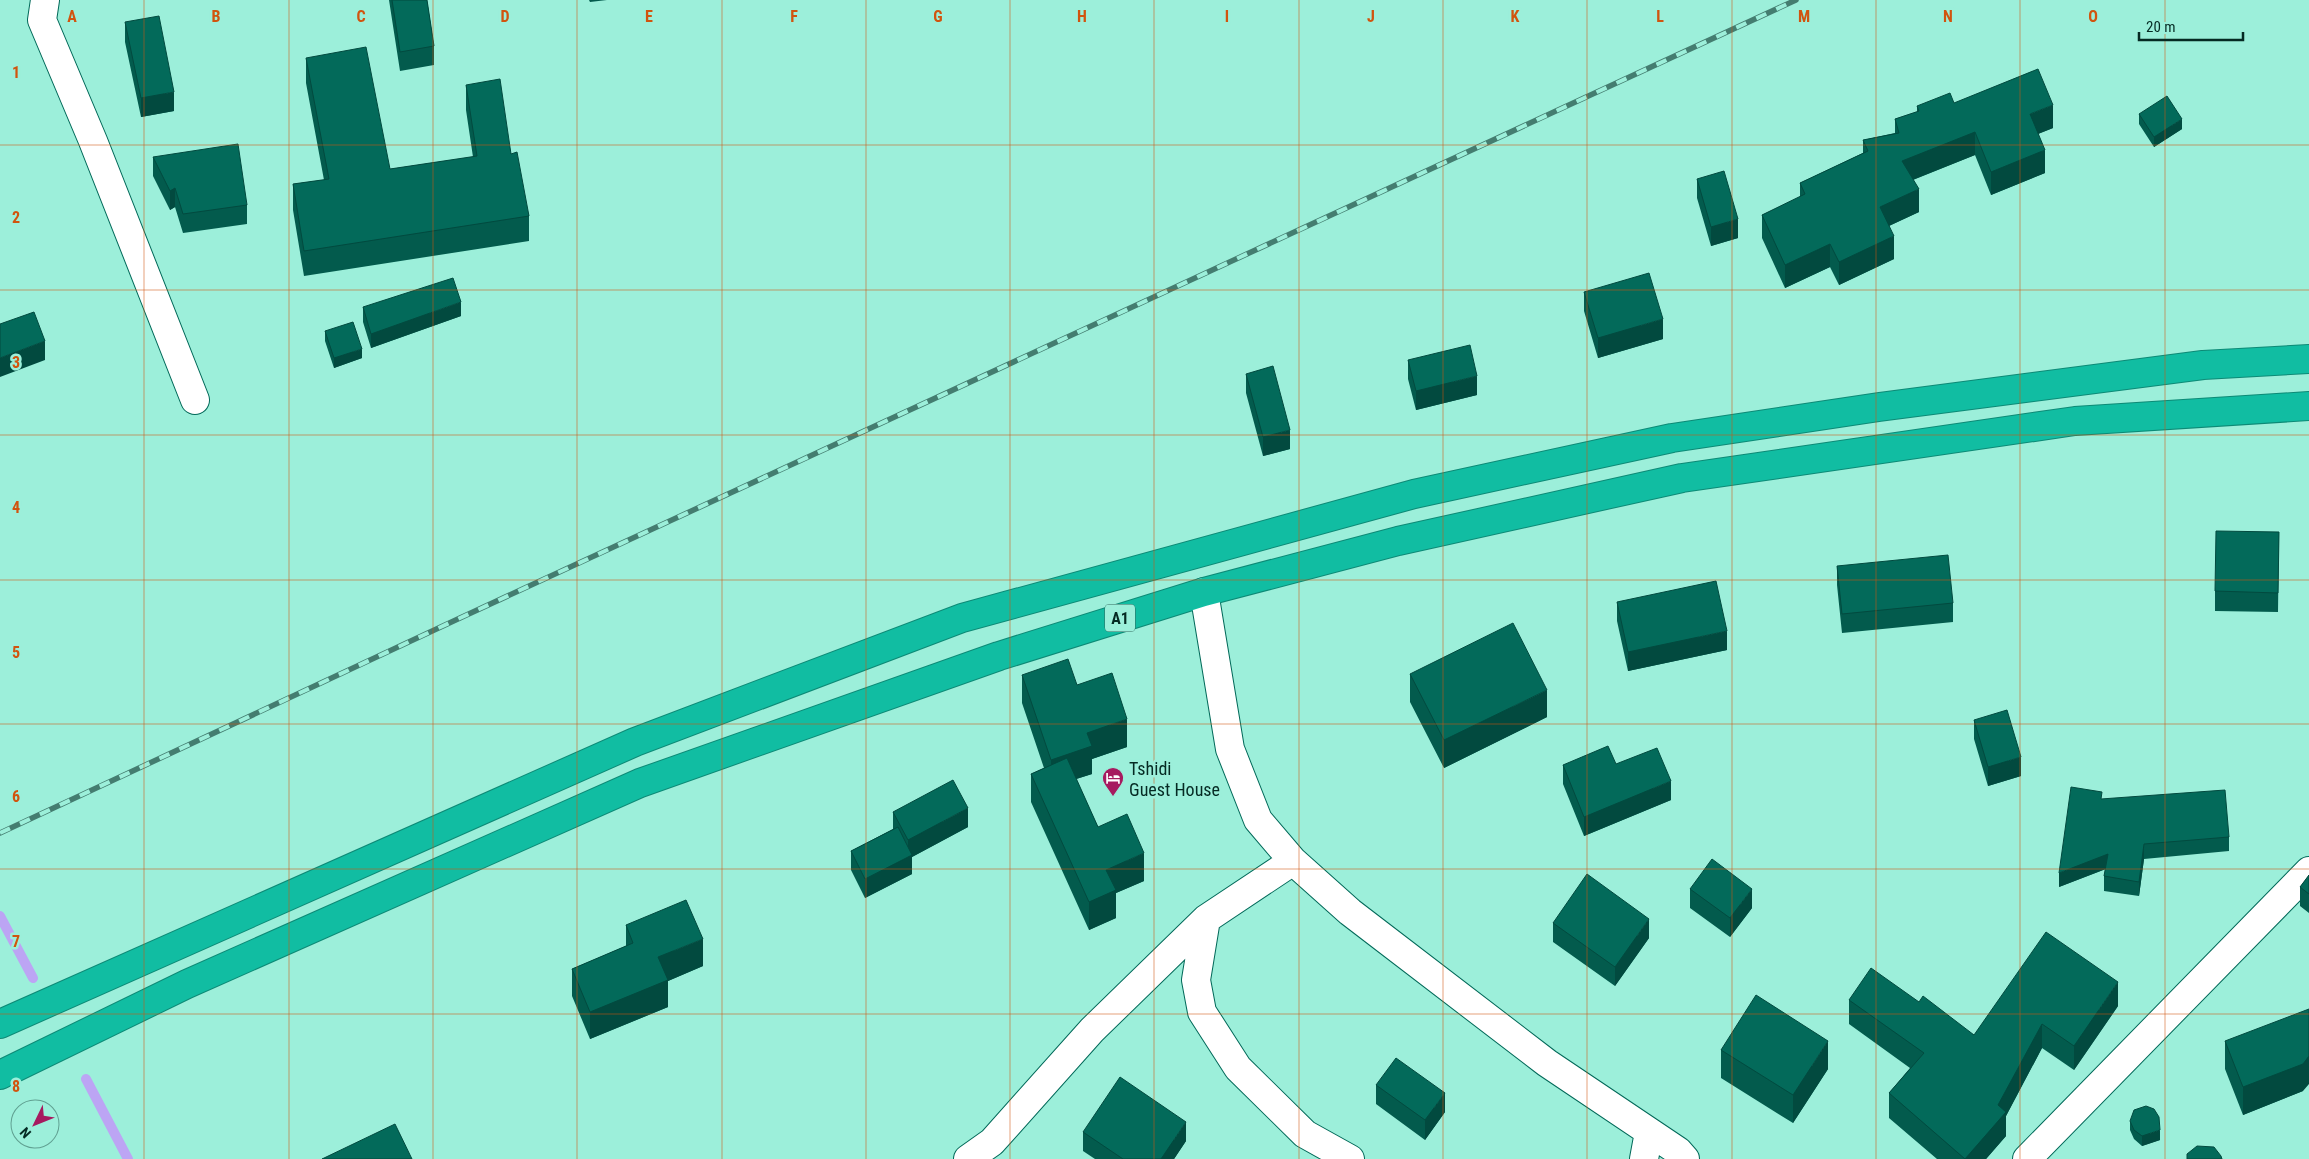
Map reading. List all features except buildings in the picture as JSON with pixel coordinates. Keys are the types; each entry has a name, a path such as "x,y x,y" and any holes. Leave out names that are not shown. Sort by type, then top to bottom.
{"highway":[{"name":"A1","path":"0,1024 635,742 962,618 1414,494 1672,438 1879,407 2203,365 2309,359"},
{"name":"A1","path":"0,1075 187,984 640,783 999,656 1204,592 1398,542 1682,478 2075,421 2309,406"}],"street":[{"path":"45,0 42,20 195,400"},
{"path":"1204,592 1230,749 1258,820 1293,861 1350,912 1539,1057 1678,1151 1685,1159"},
{"path":"968,1159 992,1142 1092,1030 1206,919 1293,861"},
{"path":"2028,1159 2309,872"},
{"path":"1206,919 1196,980 1202,1012 1238,1068 1305,1134 1350,1159"},
{"path":"1644,1159 1649,1132"}],"waterway":[{"path":"0,916 33,978"},
{"path":"86,1079 128,1159"}],"railway":[{"path":"0,833 1796,0"}],"place":[{"name":"Tshidi Guest House","path":"1113,797"}]}
